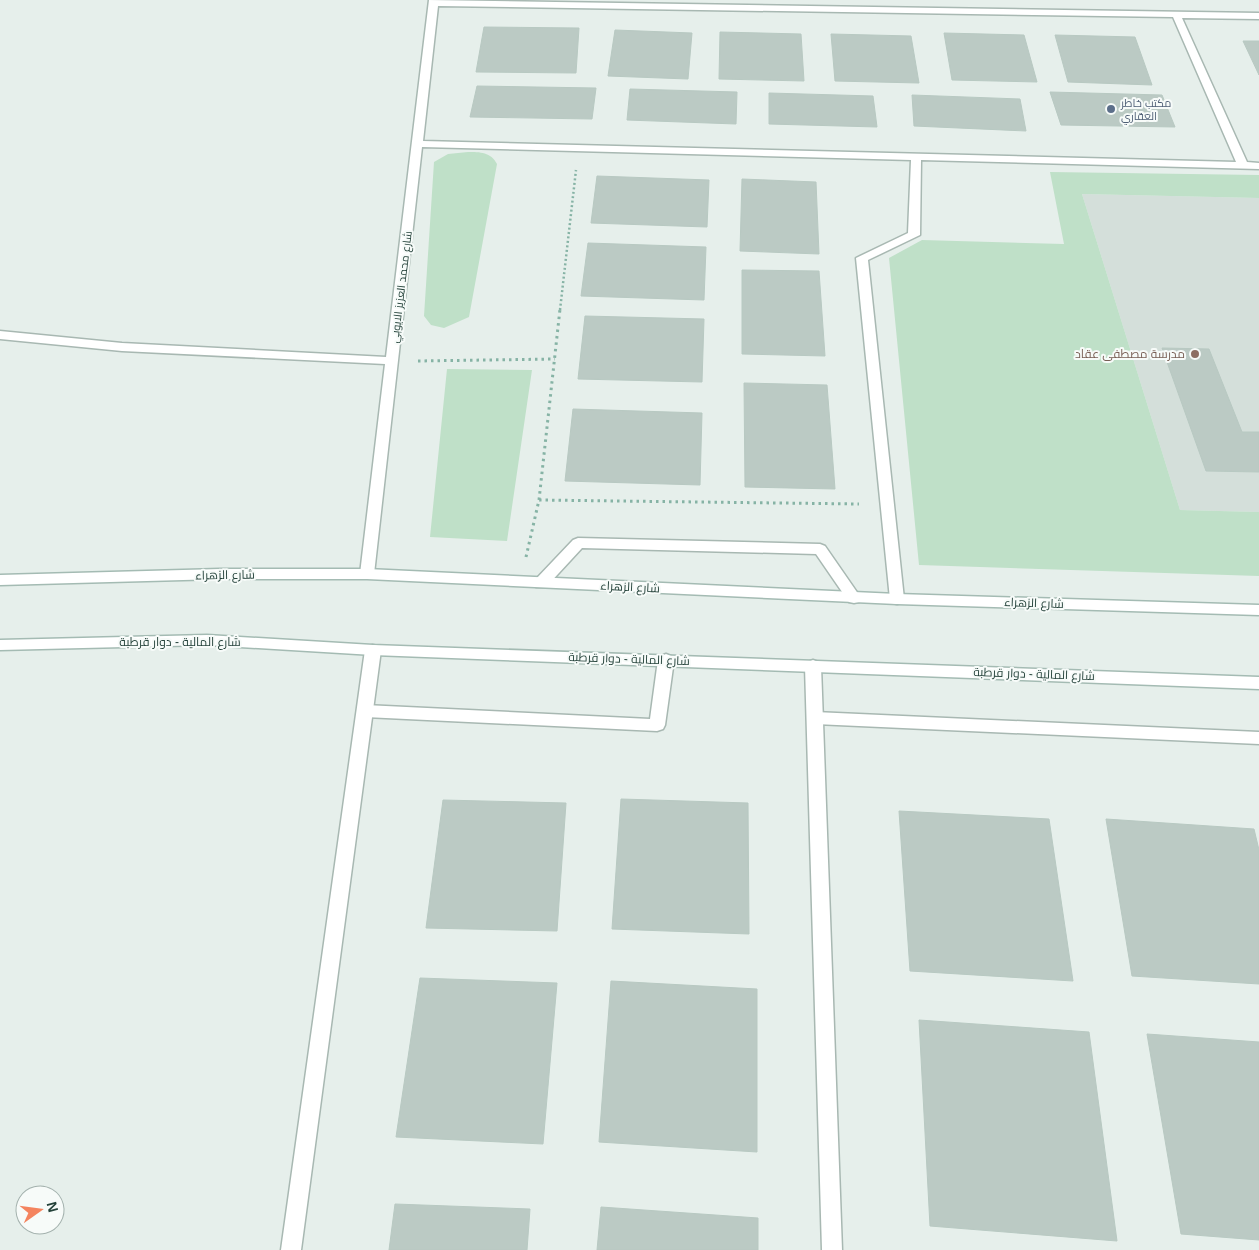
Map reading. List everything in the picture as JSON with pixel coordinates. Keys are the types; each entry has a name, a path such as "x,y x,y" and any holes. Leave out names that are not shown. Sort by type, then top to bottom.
{"street":[{"path":"433,1 1259,16"},
{"name":"شارع محمد العزيز الايوبي","path":"367,574 433,1"},
{"path":"1176,14 1243,166"},
{"path":"417,144 1259,166"},
{"path":"897,599 862,258 914,235 916,158"},
{"path":"0,335 122,347 392,361"},
{"path":"541,583 578,543 820,550 854,598"},
{"name":"شارع الزهراء","path":"0,580 211,574 367,574 854,598 1259,610"},
{"name":"شارع المالية - دوار قرطبة","path":"0,645 207,640 373,650 1259,683"},
{"path":"291,1250 373,650"},
{"path":"365,711 657,725 666,660"},
{"path":"813,666 832,1250"},
{"path":"815,718 1259,738"}],"path":[{"path":"520,582 539,500 579,148"},
{"path":"392,361 555,359"},
{"path":"539,500 887,504"}],"shaded area":[{"name":"مدرسة مصطفى عقاد","path":"1082,194 1259,198 1259,512 1180,510"}],"green space":[{"path":"468,152 488,155 497,164 469,317 444,328 431,325 424,316 434,162 448,154"},
{"path":"1050,172 1259,175 1259,198 1082,194 1180,510 1259,512 1259,576 919,565 889,258 922,240 1064,244"},
{"path":"447,369 532,370 507,541 430,537"}],"building":[{"path":"484,27 579,28 576,73 476,72"},
{"path":"615,30 692,33 688,79 608,76"},
{"path":"720,32 801,34 804,81 719,79"},
{"path":"944,33 1024,35 1037,82 952,80"},
{"path":"831,34 911,36 919,83 835,81"},
{"path":"1055,35 1135,37 1152,85 1068,82"},
{"path":"1243,41 1259,41 1259,75"},
{"path":"477,86 596,88 592,119 470,117"},
{"path":"630,89 737,92 736,124 627,120"},
{"path":"1050,92 1162,95 1175,127 1061,125"},
{"path":"769,93 873,96 877,127 769,124"},
{"path":"912,95 1020,99 1026,131 914,126"},
{"path":"597,176 709,180 707,227 591,223"},
{"path":"742,179 816,182 819,254 740,251"},
{"path":"588,243 706,247 704,300 581,296"},
{"path":"742,270 819,271 825,356 742,354"},
{"path":"585,316 704,319 702,382 578,379"},
{"path":"1162,348 1209,349 1242,432 1259,432 1259,472 1206,471"},
{"path":"744,383 827,385 835,489 745,487"},
{"path":"573,409 702,413 700,485 565,481"},
{"path":"621,799 748,803 749,934 612,929"},
{"path":"443,800 566,803 557,931 426,928"},
{"path":"899,811 1049,819 1073,981 910,971"},
{"path":"1106,819 1254,829 1259,850 1259,984 1132,976"},
{"path":"420,978 557,983 543,1144 396,1137"},
{"path":"611,981 757,989 757,1152 599,1142"},
{"path":"919,1020 1089,1032 1117,1241 930,1226"},
{"path":"1147,1034 1259,1042 1259,1240 1181,1234"},
{"path":"395,1204 530,1209 527,1250 389,1250"},
{"path":"601,1207 758,1218 758,1250 597,1250"}],"place":[{"name":"مكتب خاطر العقاري","path":"1111,109"},
{"name":"مدرسة مصطفى عقاد","path":"1195,354"}]}
